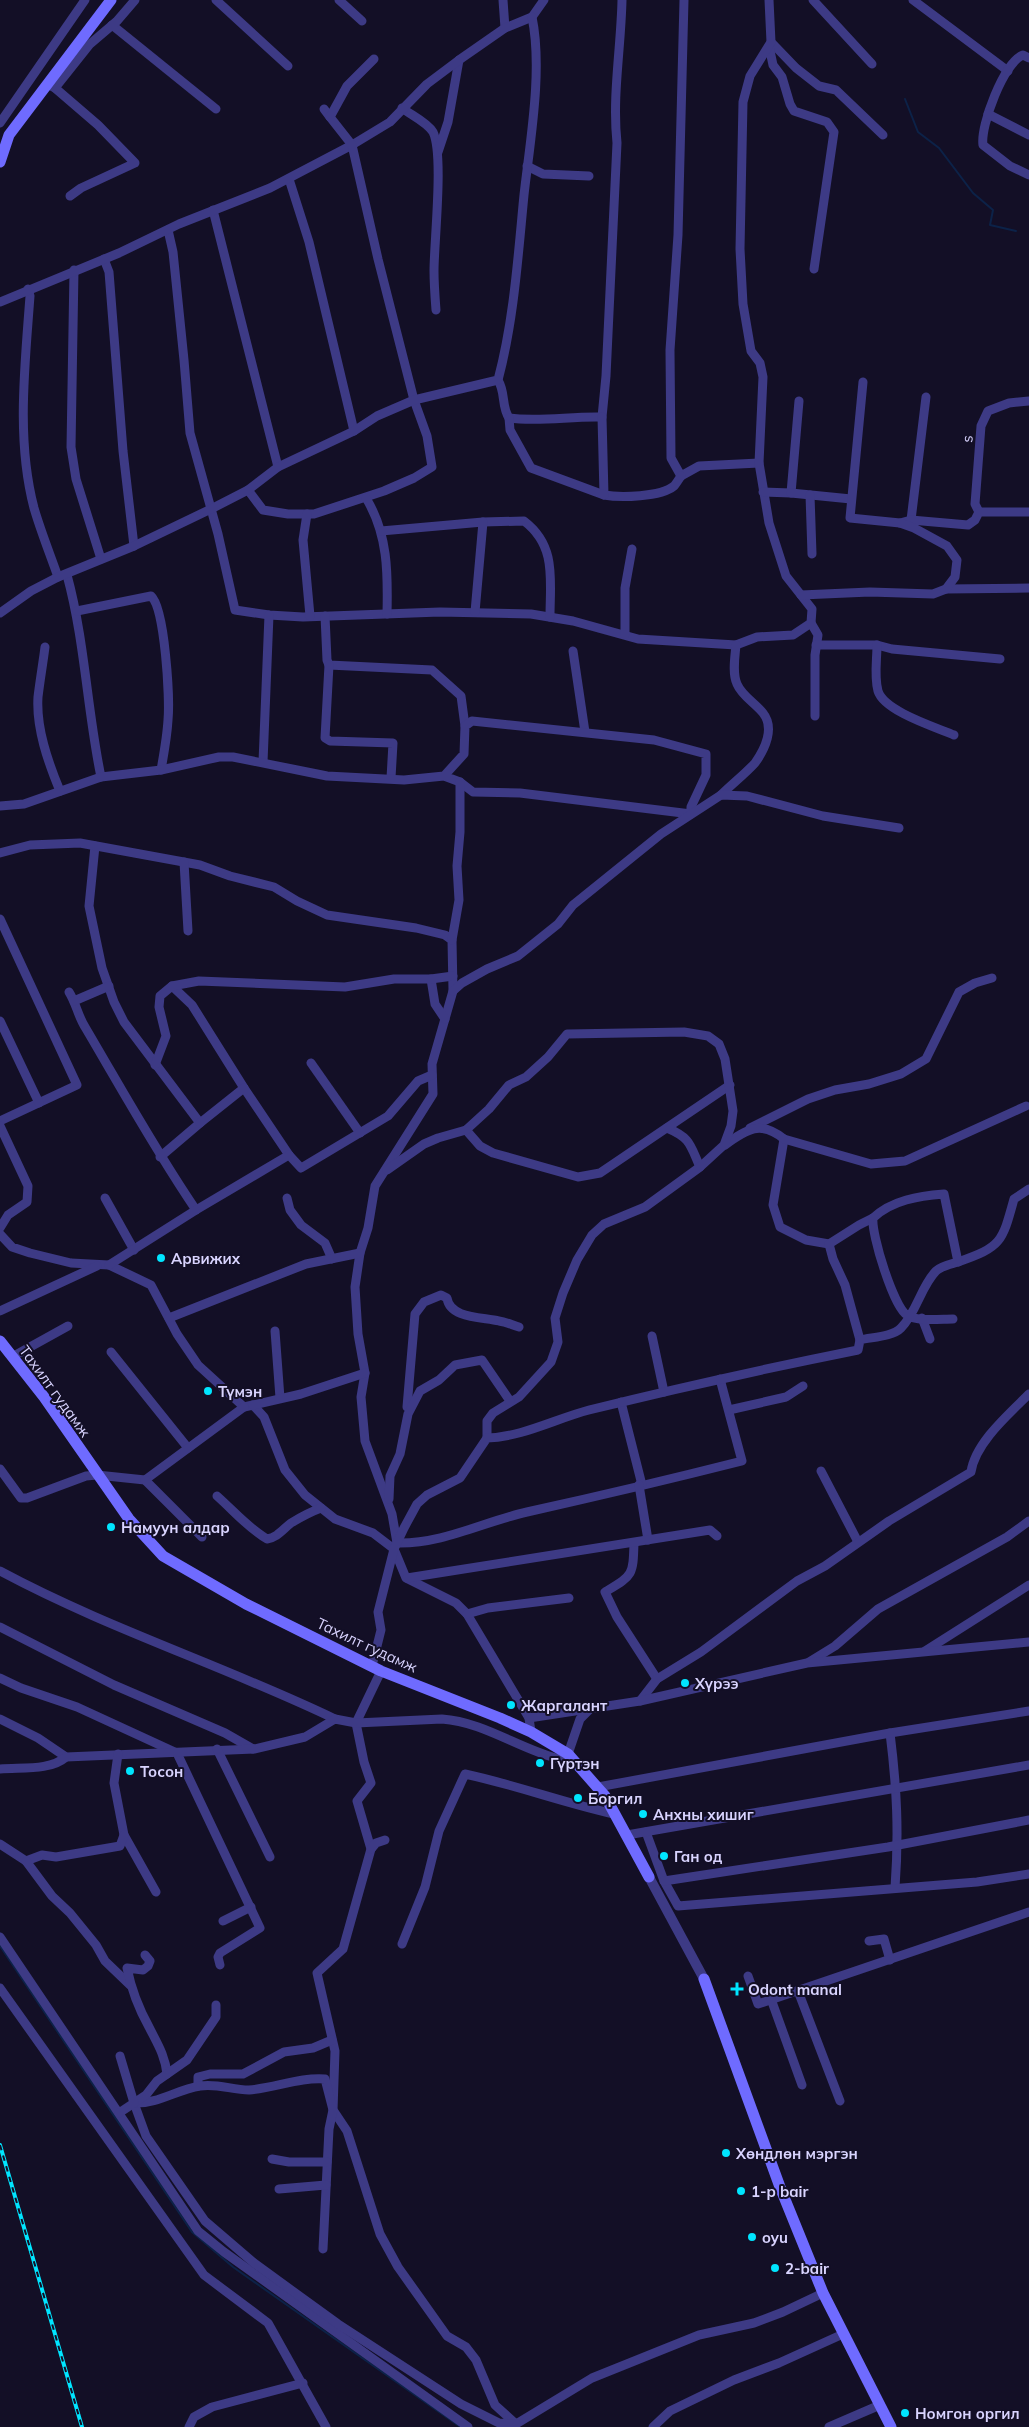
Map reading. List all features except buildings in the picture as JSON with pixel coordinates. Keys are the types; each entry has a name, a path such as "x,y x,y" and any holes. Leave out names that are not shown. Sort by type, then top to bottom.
{"main road":[{"path":"0,162 8,135 51,87 111,0"},
{"name":"Тахилт гудамж","path":"0,1341 44,1397 129,1520 164,1556 246,1604 376,1668 531,1732 568,1754 598,1787 627,1835 649,1877"},
{"path":"704,1979 780,2187 823,2293 891,2427"}],"street":[{"path":"0,123 85,0"},
{"path":"70,196 81,188 135,162 98,125 51,87 90,44 112,25 135,0"},
{"path":"216,0 288,66"},
{"path":"339,0 362,21"},
{"path":"503,0 505,28"},
{"path":"0,302 289,179 311,165 352,145 390,122 428,84 459,60 505,28 532,17 544,0"},
{"path":"604,495 602,417 616,143 614,112 621,38 622,0"},
{"path":"680,476 671,458 670,350 678,235 684,0"},
{"path":"769,0 770,44 773,66 782,76 790,104 794,111 827,122 834,132 814,269"},
{"path":"813,0 872,64"},
{"path":"913,0 1008,71"},
{"path":"532,17 536,34 528,166 510,316 498,380 504,389 504,410 509,418 510,430 530,468 604,495 620,498 642,496 673,486 680,476 699,466 758,463"},
{"path":"112,25 216,109"},
{"path":"770,44 819,86 836,90 883,135"},
{"path":"770,44 750,76 743,111 740,249 743,304 751,351 760,363 762,377 758,463 769,523 786,576 812,609 810,623 818,635 816,645 815,716"},
{"path":"1029,58 1023,55 1017,58 1008,71 983,128 983,145 1010,166 1029,175"},
{"path":"330,117 348,86 374,59"},
{"path":"437,155 448,122 459,60"},
{"path":"402,108 428,126 433,132 437,155 434,272 436,310"},
{"path":"248,490 263,510 288,514 307,514 366,498 414,478 432,467 427,436 414,400 352,145 324,109"},
{"path":"988,114 1029,135"},
{"path":"528,166 543,174 589,176"},
{"path":"289,179 309,242 354,431"},
{"path":"213,210 278,467"},
{"path":"168,230 173,252 190,433 235,610 269,615 310,616 475,612 550,617 625,634 638,639 736,645 757,637 793,635 810,623"},
{"path":"104,259 109,272 123,451 134,546"},
{"path":"74,270 75,301 71,447 76,479 100,559"},
{"path":"28,289 30,296 24,385 25,454 34,508 77,611 90,718 101,777"},
{"path":"0,613 31,591 100,559 134,546 248,490 278,467 354,431 377,416 414,400 498,380"},
{"path":"863,382 850,518 900,523 914,528 948,546 957,560 955,577 946,589"},
{"path":"912,520 926,397"},
{"path":"791,493 799,401"},
{"name":"s","path":"979,512 975,504 982,426 988,411 1009,403 1029,401"},
{"path":"509,418 530,421 547,418 602,417"},
{"path":"763,492 851,499"},
{"path":"810,495 812,554"},
{"path":"366,498 377,515 387,553 387,614"},
{"path":"900,523 912,520 968,525 975,520 979,512 1029,512"},
{"path":"307,514 303,540 310,616"},
{"path":"381,531 483,522 524,521 544,542 550,560 550,617"},
{"path":"475,612 483,522"},
{"path":"625,634 625,588 632,549"},
{"path":"801,595 870,592 933,594 946,589 1029,588"},
{"path":"77,611 151,596 155,600 162,628 168,719 161,770"},
{"path":"263,762 269,615"},
{"path":"325,616 327,660 330,665 325,738 330,741 393,743 391,778"},
{"path":"816,645 877,644 892,648 1000,659"},
{"path":"877,644 877,684 879,693 884,701 898,710 954,735"},
{"path":"453,991 462,983 487,969 518,956 558,924 573,905 662,834 721,795 754,763 768,740 768,722 737,684 735,666 736,645"},
{"path":"45,647 38,697 38,712 41,730 60,791"},
{"path":"573,652 585,732"},
{"path":"330,665 370,669 432,670 461,696 465,726 464,754 444,776"},
{"path":"465,726 472,721 654,740 706,754 706,774 691,807 691,814"},
{"path":"0,806 24,804 101,777 161,770 219,757 233,757 313,774 404,780 444,776 460,782 473,792 520,793 691,814"},
{"path":"460,782 460,832 457,866 459,900 452,940 453,991 432,1064 433,1094 374,1186 368,1228 360,1253 355,1287 358,1334 365,1373 361,1397 365,1441 388,1504 396,1546 406,1578 456,1603 467,1614 529,1718 531,1732"},
{"path":"721,795 747,796 822,816 898,828"},
{"path":"0,853 30,845 80,843 200,865 230,876 274,887 327,915 416,928 445,935 452,940"},
{"path":"95,846 89,906 94,934 109,986 124,1022 200,1123"},
{"path":"184,862 188,931"},
{"path":"0,919 78,1085 0,1121"},
{"path":"155,1065 166,1036 159,1007 160,996 172,986 199,981 345,987 394,979 431,979 453,976"},
{"path":"371,1849 357,1802 371,1783 364,1762 356,1723 376,1668 381,1630 378,1612 396,1546 417,1504 427,1495 460,1478 486,1438 487,1421 493,1413 519,1397 551,1362 558,1342 556,1318 563,1293 577,1260 592,1235 604,1224 645,1207 750,1128 808,1099 901,1074 926,1059 959,992 975,983 992,978"},
{"path":"431,979 435,1004 446,1019"},
{"path":"74,1001 109,986"},
{"path":"172,986 192,1005 244,1088 301,1168 388,1116 418,1081 432,1075"},
{"path":"69,992 83,1024 160,1156 196,1210"},
{"path":"0,1021 40,1103"},
{"path":"374,1186 385,1171 424,1144 466,1130 489,1109 509,1085 526,1077 548,1057 567,1034 606,1032 636,1035 701,1033 720,1044 730,1085 733,1111 724,1146"},
{"path":"311,1063 360,1133"},
{"path":"466,1130 480,1146 493,1153 578,1177 600,1173 730,1085"},
{"path":"160,1156 244,1088"},
{"path":"750,1128 773,1130 784,1139 871,1164 905,1161 1028,1107"},
{"path":"0,1126 28,1186 27,1202 8,1215 0,1228"},
{"path":"667,1128 682,1134 688,1141 700,1167"},
{"path":"784,1139 773,1205 780,1227 806,1240 829,1244 873,1218 883,1209 916,1197 944,1194 958,1262"},
{"path":"0,1310 134,1250 196,1210 290,1155"},
{"path":"860,1340 890,1334 901,1329 937,1269 985,1252 997,1244 1009,1218 1014,1199 1029,1189"},
{"path":"105,1198 134,1250"},
{"path":"287,1198 290,1210 301,1225 325,1243 332,1259"},
{"path":"873,1218 872,1227 882,1266 902,1312 908,1317 953,1319"},
{"path":"0,1234 12,1247 71,1263 104,1265 152,1285 169,1318 198,1365 264,1417 285,1470 305,1495 334,1519 373,1533 396,1546 437,1539 525,1513 602,1497 641,1485 742,1461 720,1380"},
{"path":"486,1438 505,1438 582,1412 621,1402 858,1350 860,1340 845,1285 833,1259 829,1244"},
{"path":"169,1318 274,1275 306,1264 360,1253"},
{"path":"406,1422 415,1314 424,1302 441,1295 447,1298 451,1307 457,1313 499,1320 519,1327"},
{"path":"922,1318 930,1339"},
{"path":"12,1357 68,1326"},
{"path":"275,1331 280,1398"},
{"path":"652,1336 664,1392"},
{"path":"111,1352 188,1448"},
{"path":"388,1504 390,1476 400,1454 411,1405 420,1391 439,1380 455,1365 473,1360 482,1360 510,1401"},
{"path":"145,1480 248,1406 301,1394 365,1373"},
{"path":"729,1410 786,1397 803,1386"},
{"path":"640,1701 657,1679 701,1652 798,1581 825,1566 858,1542 971,1472 973,1460 998,1425 1029,1394"},
{"path":"621,1402 641,1485 648,1540"},
{"path":"0,1469 21,1498 28,1498 86,1476 97,1474 145,1480 202,1538"},
{"path":"821,1470 858,1542"},
{"path":"217,1496 250,1529 267,1539 276,1537 306,1514 321,1508"},
{"path":"807,1663 835,1646 878,1608 1008,1537 1029,1521"},
{"path":"406,1578 710,1530 717,1536"},
{"path":"634,1543 634,1567 628,1578 605,1592 617,1617 657,1679"},
{"path":"0,1571 48,1597 120,1629 277,1691 334,1719 356,1723 453,1720 556,1758 568,1754 580,1719 590,1709"},
{"path":"923,1652 1029,1585"},
{"path":"467,1614 488,1608 570,1598"},
{"path":"0,1627 114,1685 225,1733 254,1749"},
{"path":"529,1718 640,1701 807,1663 1029,1642"},
{"path":"0,1678 21,1688 85,1710 177,1754 260,1928 220,1953 218,1957 220,1965"},
{"path":"598,1787 890,1733 1029,1711"},
{"path":"0,1719 38,1738 66,1757 118,1754 177,1754 217,1749 254,1749 305,1737 334,1719"},
{"path":"890,1733 897,1788 898,1843 895,1888"},
{"path":"217,1749 270,1858"},
{"path":"118,1754 114,1783 124,1835 156,1892"},
{"path":"0,1769 58,1764 66,1757"},
{"path":"627,1835 1029,1765"},
{"path":"402,1944 425,1887 439,1831 465,1774 508,1784 572,1805 614,1814"},
{"path":"664,1881 772,1866 1029,1820"},
{"path":"646,1832 664,1881 678,1906 977,1882 1029,1874"},
{"path":"26,1861 42,1855 56,1857 120,1846 124,1835"},
{"path":"323,2249 335,2051 317,1973 343,1949 371,1849 376,1843 385,1840"},
{"path":"0,1844 26,1861 52,1896 70,1913 96,1945 105,1961 130,1985"},
{"name":"Тахилт гудамж","path":"649,1877 704,1979"},
{"path":"223,1920 251,1907"},
{"path":"748,1976 758,2004 1029,1912"},
{"path":"0,1937 198,2231 224,2252 468,2427"},
{"path":"868,1941 884,1939 890,1960"},
{"path":"145,1955 150,1961 143,1970 127,1968 130,1985 148,2026 163,2053 167,2074"},
{"path":"0,1988 204,2275 268,2324 303,2383 326,2427"},
{"path":"798,1991 840,2101"},
{"path":"771,1999 802,2085"},
{"path":"119,2113 187,2060 216,2017 216,2005"},
{"path":"198,2086 198,2077 210,2074 243,2074 284,2052 313,2048 332,2040"},
{"path":"120,2056 146,2136 205,2222 240,2251 338,2324 461,2404 499,2423 516,2424 592,2378 699,2335 768,2317 823,2293"},
{"path":"134,2103 160,2100 180,2091 198,2086 210,2085 250,2090 312,2078 325,2079 332,2110 347,2131 380,2234 398,2268 447,2336 466,2347 476,2360 495,2405 516,2424"},
{"path":"272,2159 289,2162 327,2162"},
{"path":"279,2189 326,2185"},
{"path":"654,2427 670,2411 734,2380 779,2363 843,2334"},
{"path":"189,2427 194,2417 212,2407 303,2383"},
{"path":"829,2427 880,2405"}],"waterway":[{"path":"905,99 918,132 939,148 973,193 993,210 990,225 1016,231"},
{"path":"0,1946 192,2232 233,2267 459,2426"}],"railway":[{"path":"0,2145 82,2427"}],"place":[{"name":"Арвижих","path":"161,1258"},
{"name":"Түмэн","path":"208,1391"},
{"name":"Намуун алдар","path":"111,1527"},
{"name":"Хүрээ","path":"685,1683"},
{"name":"Жаргалант","path":"511,1705"},
{"name":"Гүртэн","path":"540,1763"},
{"name":"Тосон","path":"130,1771"},
{"name":"Боргил","path":"578,1798"},
{"name":"Анхны хишиг","path":"643,1814"},
{"name":"Ган од","path":"664,1856"},
{"name":"Odont manal","path":"737,1989"},
{"name":"Хөндлөн мэргэн","path":"726,2153"},
{"name":"1-p bair","path":"741,2191"},
{"name":"oyu","path":"752,2237"},
{"name":"2-bair","path":"775,2268"},
{"name":"Номгон оргил","path":"905,2413"}]}
